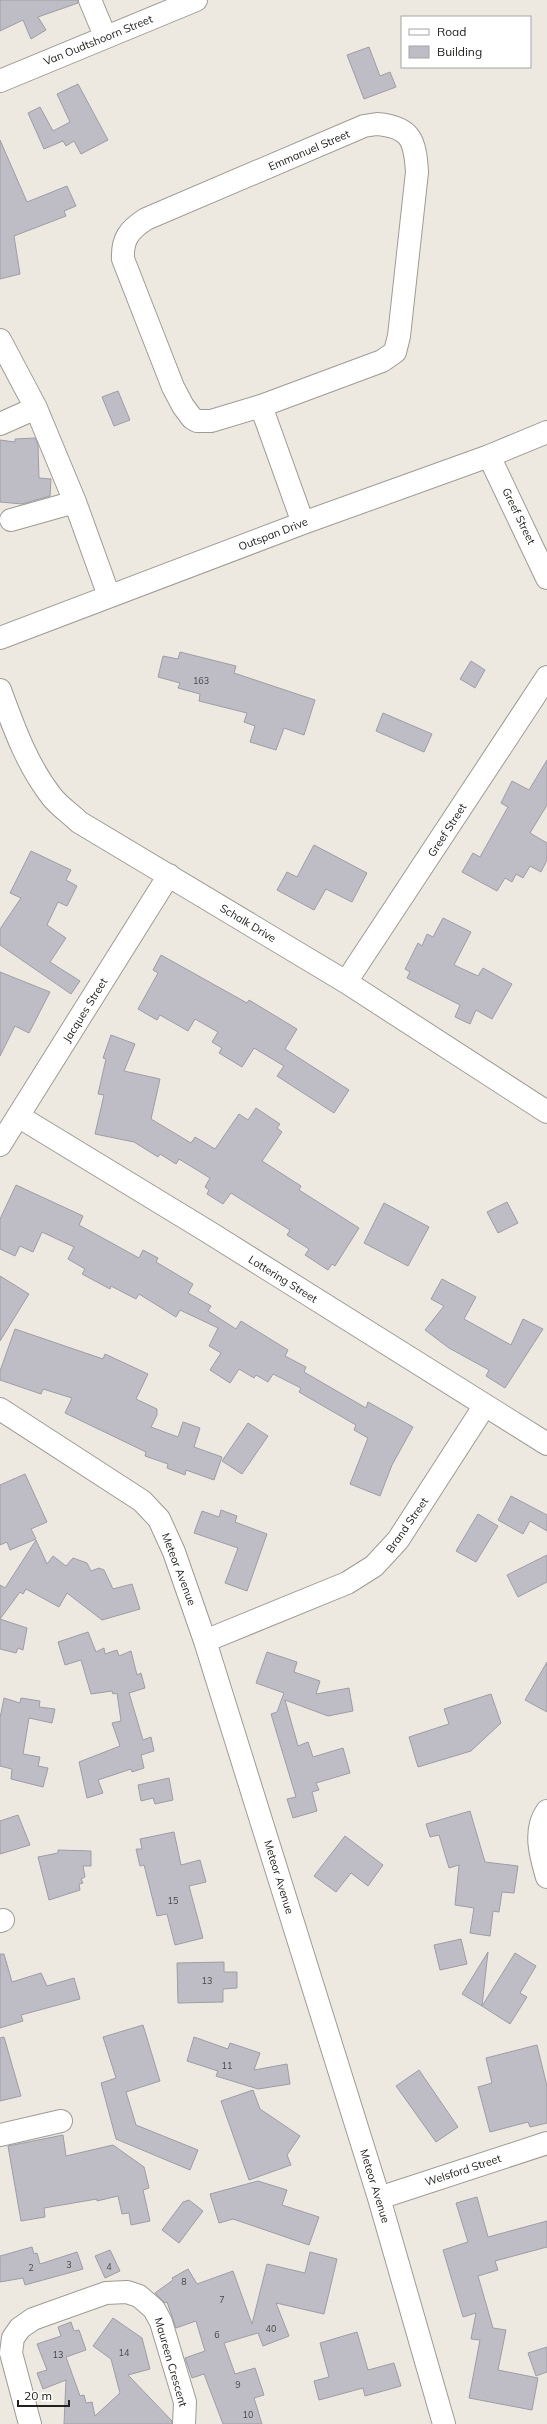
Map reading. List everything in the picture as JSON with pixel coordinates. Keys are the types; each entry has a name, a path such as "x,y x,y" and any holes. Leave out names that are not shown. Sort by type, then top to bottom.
{"street":[{"path":"90,0 105,36"},
{"name":"Van Oudtshoorn Street","path":"0,81 105,36 196,0"},
{"name":"Emmanuel Street","path":"377,124 395,125 406,130 413,143 416,172 398,346 392,354 382,361 261,406 211,421 202,422 192,418 173,387 123,259 124,239 129,232 146,219 364,126 377,124"},
{"path":"0,340 36,408 75,502 109,596"},
{"path":"261,406 303,523"},
{"path":"0,424 36,408"},
{"name":"Outspan Drive","path":"0,638 303,523 489,456 547,432"},
{"name":"Greef Street","path":"489,456 547,578"},
{"path":"11,520 75,502"},
{"name":"Greef Street","path":"346,982 547,677"},
{"name":"Schalk Drive","path":"0,690 27,757 53,798 79,822 346,982 547,1112"},
{"name":"Jacques Street","path":"0,1145 169,875"},
{"name":"Lottering Street","path":"18,1116 207,1231 547,1444"},
{"name":"Brand Street","path":"205,1640 347,1583 374,1566 398,1540 485,1406"},
{"name":"Meteor Avenue","path":"0,1409 126,1490 142,1502 159,1519 174,1552 205,1640 379,2198 444,2424"},
{"path":"547,1811 540,1829 539,1849 547,1878"},
{"path":"0,2135 61,2121"},
{"name":"Welsford Street","path":"379,2198 547,2143"},
{"name":"Maureen Crescent","path":"30,2424 11,2352 13,2338 20,2328 48,2314 106,2293 117,2292 139,2296 154,2309 161,2322 185,2402 184,2424"}],"building":[{"path":"0,0 78,0 78,3 38,17 46,30 31,39 23,20 0,31"},
{"path":"369,47 380,76 390,72 396,87 364,99 347,55"},
{"path":"78,84 108,140 81,154 74,141 66,146 63,141 44,149 28,113 40,107 53,131 70,122 57,94"},
{"path":"0,140 27,202 67,186 76,206 64,211 66,216 14,236 20,274 0,279"},
{"path":"118,391 130,420 114,426 102,397"},
{"path":"35,438 38,445 39,478 51,479 50,496 22,504 0,502 0,440 15,442 15,439"},
{"path":"180,652 236,666 234,673 315,700 304,735 284,728 276,750 250,742 255,726 244,722 247,713 199,701 200,694 178,688 180,683 158,677 163,656 178,659"},
{"path":"471,661 485,670 475,688 460,679"},
{"path":"383,713 432,734 424,752 376,731"},
{"path":"547,760 547,805 530,833 547,843 547,860 541,872 530,866 523,878 516,874 512,882 505,878 497,891 462,872 473,853 480,857 508,807 501,803 512,781 529,790"},
{"path":"314,845 367,873 352,902 326,889 314,910 277,890 287,872 297,877"},
{"path":"31,851 71,870 66,880 77,886 67,906 58,902 47,925 66,938 50,962 80,981 71,994 0,945 0,929 21,898 10,893"},
{"path":"443,918 471,932 454,965 478,976 483,968 512,984 492,1019 476,1010 470,1024 455,1017 460,1005 407,978 410,972 405,969 418,943 422,946 427,934 433,937"},
{"path":"161,955 247,1003 249,1000 297,1029 285,1049 349,1090 334,1113 277,1076 284,1066 254,1048 242,1067 219,1053 222,1048 212,1042 218,1032 195,1019 188,1031 160,1015 157,1020 138,1009 158,973 153,970"},
{"path":"0,972 50,992 29,1033 15,1026 0,1056"},
{"path":"111,1035 135,1044 124,1071 160,1079 151,1119 191,1143 195,1137 215,1149 239,1114 248,1120 256,1108 280,1124 277,1128 282,1132 262,1161 301,1186 299,1190 359,1228 335,1266 332,1264 328,1270 305,1255 309,1249 287,1235 290,1230 231,1193 223,1204 207,1194 209,1190 205,1187 210,1178 179,1159 176,1164 160,1154 158,1157 134,1142 95,1134 104,1095 98,1094 106,1059 103,1058"},
{"path":"16,1185 83,1216 79,1225 139,1258 143,1250 158,1258 156,1262 193,1284 188,1293 211,1306 208,1311 236,1329 241,1321 288,1350 285,1356 306,1367 304,1372 366,1408 368,1402 413,1427 392,1465 380,1496 350,1484 368,1438 354,1430 356,1425 299,1392 301,1388 273,1374 268,1382 256,1375 254,1378 239,1369 230,1383 210,1370 221,1353 209,1346 218,1328 180,1310 176,1317 139,1294 136,1299 111,1286 110,1289 82,1274 85,1269 68,1259 74,1247 42,1232 33,1252 20,1246 15,1256 0,1249 0,1219"},
{"path":"507,1202 518,1223 498,1233 487,1212"},
{"path":"384,1203 429,1227 408,1266 364,1243"},
{"path":"0,1276 29,1294 0,1341"},
{"path":"442,1279 476,1297 464,1319 511,1345 523,1319 543,1329 505,1388 486,1376 489,1370 449,1348 425,1330 444,1306 431,1299"},
{"path":"15,1329 103,1359 105,1354 148,1374 136,1399 157,1409 157,1415 151,1427 178,1437 183,1422 200,1428 194,1447 222,1457 214,1480 186,1470 185,1475 167,1468 168,1464 145,1456 146,1452 65,1413 72,1398 43,1389 41,1394 0,1380 0,1371"},
{"path":"248,1423 268,1436 242,1474 222,1461"},
{"path":"25,1474 47,1522 31,1529 36,1539 10,1550 7,1542 0,1545 0,1485"},
{"path":"511,1496 547,1515 547,1531 530,1521 523,1534 498,1520"},
{"path":"221,1510 237,1516 235,1522 267,1534 247,1591 225,1583 238,1548 194,1533 202,1511 219,1517"},
{"path":"478,1514 498,1526 476,1562 456,1551"},
{"path":"36,1540 47,1564 53,1556 66,1566 73,1558 87,1563 91,1571 99,1568 104,1570 113,1589 132,1584 140,1609 102,1620 67,1593 59,1607 26,1589 23,1594 20,1592 0,1619 0,1585 5,1588"},
{"path":"547,1555 547,1582 518,1597 507,1575"},
{"path":"0,1619 27,1628 23,1650 18,1648 16,1653 0,1649"},
{"path":"88,1632 96,1652 104,1648 105,1654 117,1650 119,1656 131,1651 137,1675 141,1673 145,1688 129,1693 143,1740 151,1737 154,1751 141,1755 144,1768 132,1772 131,1769 98,1780 103,1793 87,1798 79,1762 120,1746 112,1723 121,1721 117,1693 113,1694 112,1691 91,1694 81,1660 65,1665 58,1642"},
{"path":"267,1652 297,1662 294,1672 320,1681 316,1694 349,1688 353,1711 328,1716 285,1700 298,1746 308,1742 313,1757 343,1748 350,1773 316,1783 319,1790 312,1792 317,1811 293,1818 287,1799 296,1797 271,1714 277,1712 284,1693 256,1683"},
{"path":"547,1662 547,1712 525,1700"},
{"path":"491,1694 501,1723 471,1751 418,1767 409,1737 449,1724 444,1709"},
{"path":"4,1698 20,1703 21,1698 40,1701 39,1707 55,1709 52,1723 29,1718 23,1754 40,1757 38,1766 48,1768 43,1787 11,1779 12,1769 0,1766 0,1718"},
{"path":"169,1778 173,1800 155,1804 153,1798 141,1801 138,1785"},
{"path":"470,1811 485,1862 518,1866 514,1893 502,1892 499,1912 493,1911 490,1936 470,1933 474,1908 455,1905 459,1865 449,1868 439,1835 430,1837 426,1824"},
{"path":"18,1815 30,1845 0,1854 0,1821"},
{"path":"174,1832 181,1865 200,1860 206,1882 189,1886 203,1938 175,1945 167,1914 157,1916 144,1865 140,1866 136,1849 142,1849 140,1839"},
{"path":"345,1836 383,1865 368,1886 351,1873 336,1892 314,1876"},
{"path":"58,1850 91,1851 91,1866 83,1866 85,1877 81,1879 83,1883 79,1884 80,1890 49,1900 38,1857 58,1853"},
{"path":"461,1939 467,1964 440,1970 434,1945"},
{"path":"488,1952 482,2006 462,1994"},
{"path":"515,1953 536,1966 520,1993 527,1997 510,2024 482,2006"},
{"path":"0,1954 4,1954 12,1982 41,1973 47,1986 74,1978 80,1999 21,2015 23,2021 0,2028"},
{"path":"224,1962 224,1972 237,1972 237,1988 223,1989 223,2002 178,2003 177,1963"},
{"path":"143,2025 160,2081 126,2092 136,2125 198,2150 190,2170 116,2139 101,2083 116,2078 103,2037"},
{"path":"4,2037 21,2096 0,2101 0,2038"},
{"path":"194,2037 228,2049 230,2043 260,2053 254,2070 287,2064 290,2084 258,2089 216,2076 218,2071 187,2061"},
{"path":"537,2045 547,2086 547,2123 530,2127 528,2122 490,2132 478,2087 492,2083 486,2058"},
{"path":"419,2070 458,2127 436,2142 396,2086"},
{"path":"253,2090 260,2109 300,2136 287,2155 291,2165 249,2180 221,2101"},
{"path":"63,2135 66,2156 113,2145 144,2167 149,2188 143,2190 150,2221 131,2225 129,2213 122,2214 118,2196 97,2201 97,2199 44,2208 45,2217 21,2221 8,2146"},
{"path":"258,2181 287,2190 282,2205 319,2217 309,2245 233,2219 219,2223 210,2194"},
{"path":"477,2197 488,2237 547,2221 547,2247 495,2261 498,2270 478,2276 493,2328 506,2330 498,2370 538,2378 532,2410 469,2398 480,2340 471,2339 476,2313 463,2317 443,2250 468,2242 456,2203"},
{"path":"189,2200 203,2211 179,2243 162,2230 183,2202"},
{"path":"32,2247 34,2254 37,2253 40,2264 77,2252 83,2269 25,2285 23,2278 0,2282 0,2256"},
{"path":"110,2250 120,2271 105,2278 95,2256"},
{"path":"310,2252 337,2259 324,2314 276,2303 289,2336 263,2346 258,2333 224,2343 235,2374 255,2368 264,2395 254,2398 262,2424 223,2424 204,2374 192,2378 185,2358 205,2351 196,2321 176,2328 167,2302 165,2303 155,2293 173,2280 172,2278 188,2269 197,2284 233,2271 252,2324 267,2264 305,2273"},
{"path":"113,2318 142,2338 150,2369 128,2375 172,2421 172,2424 64,2424 66,2380 43,2389 37,2373 47,2370 37,2344 61,2336 58,2327 71,2322 74,2331 79,2330 86,2350 66,2357 80,2396 84,2395 86,2403 92,2402 95,2416 120,2393 111,2359 93,2346"},
{"path":"357,2332 368,2370 394,2363 401,2386 365,2396 363,2388 319,2400 314,2381 329,2377 320,2343"},
{"path":"547,2347 547,2372 536,2376 528,2353"}]}
